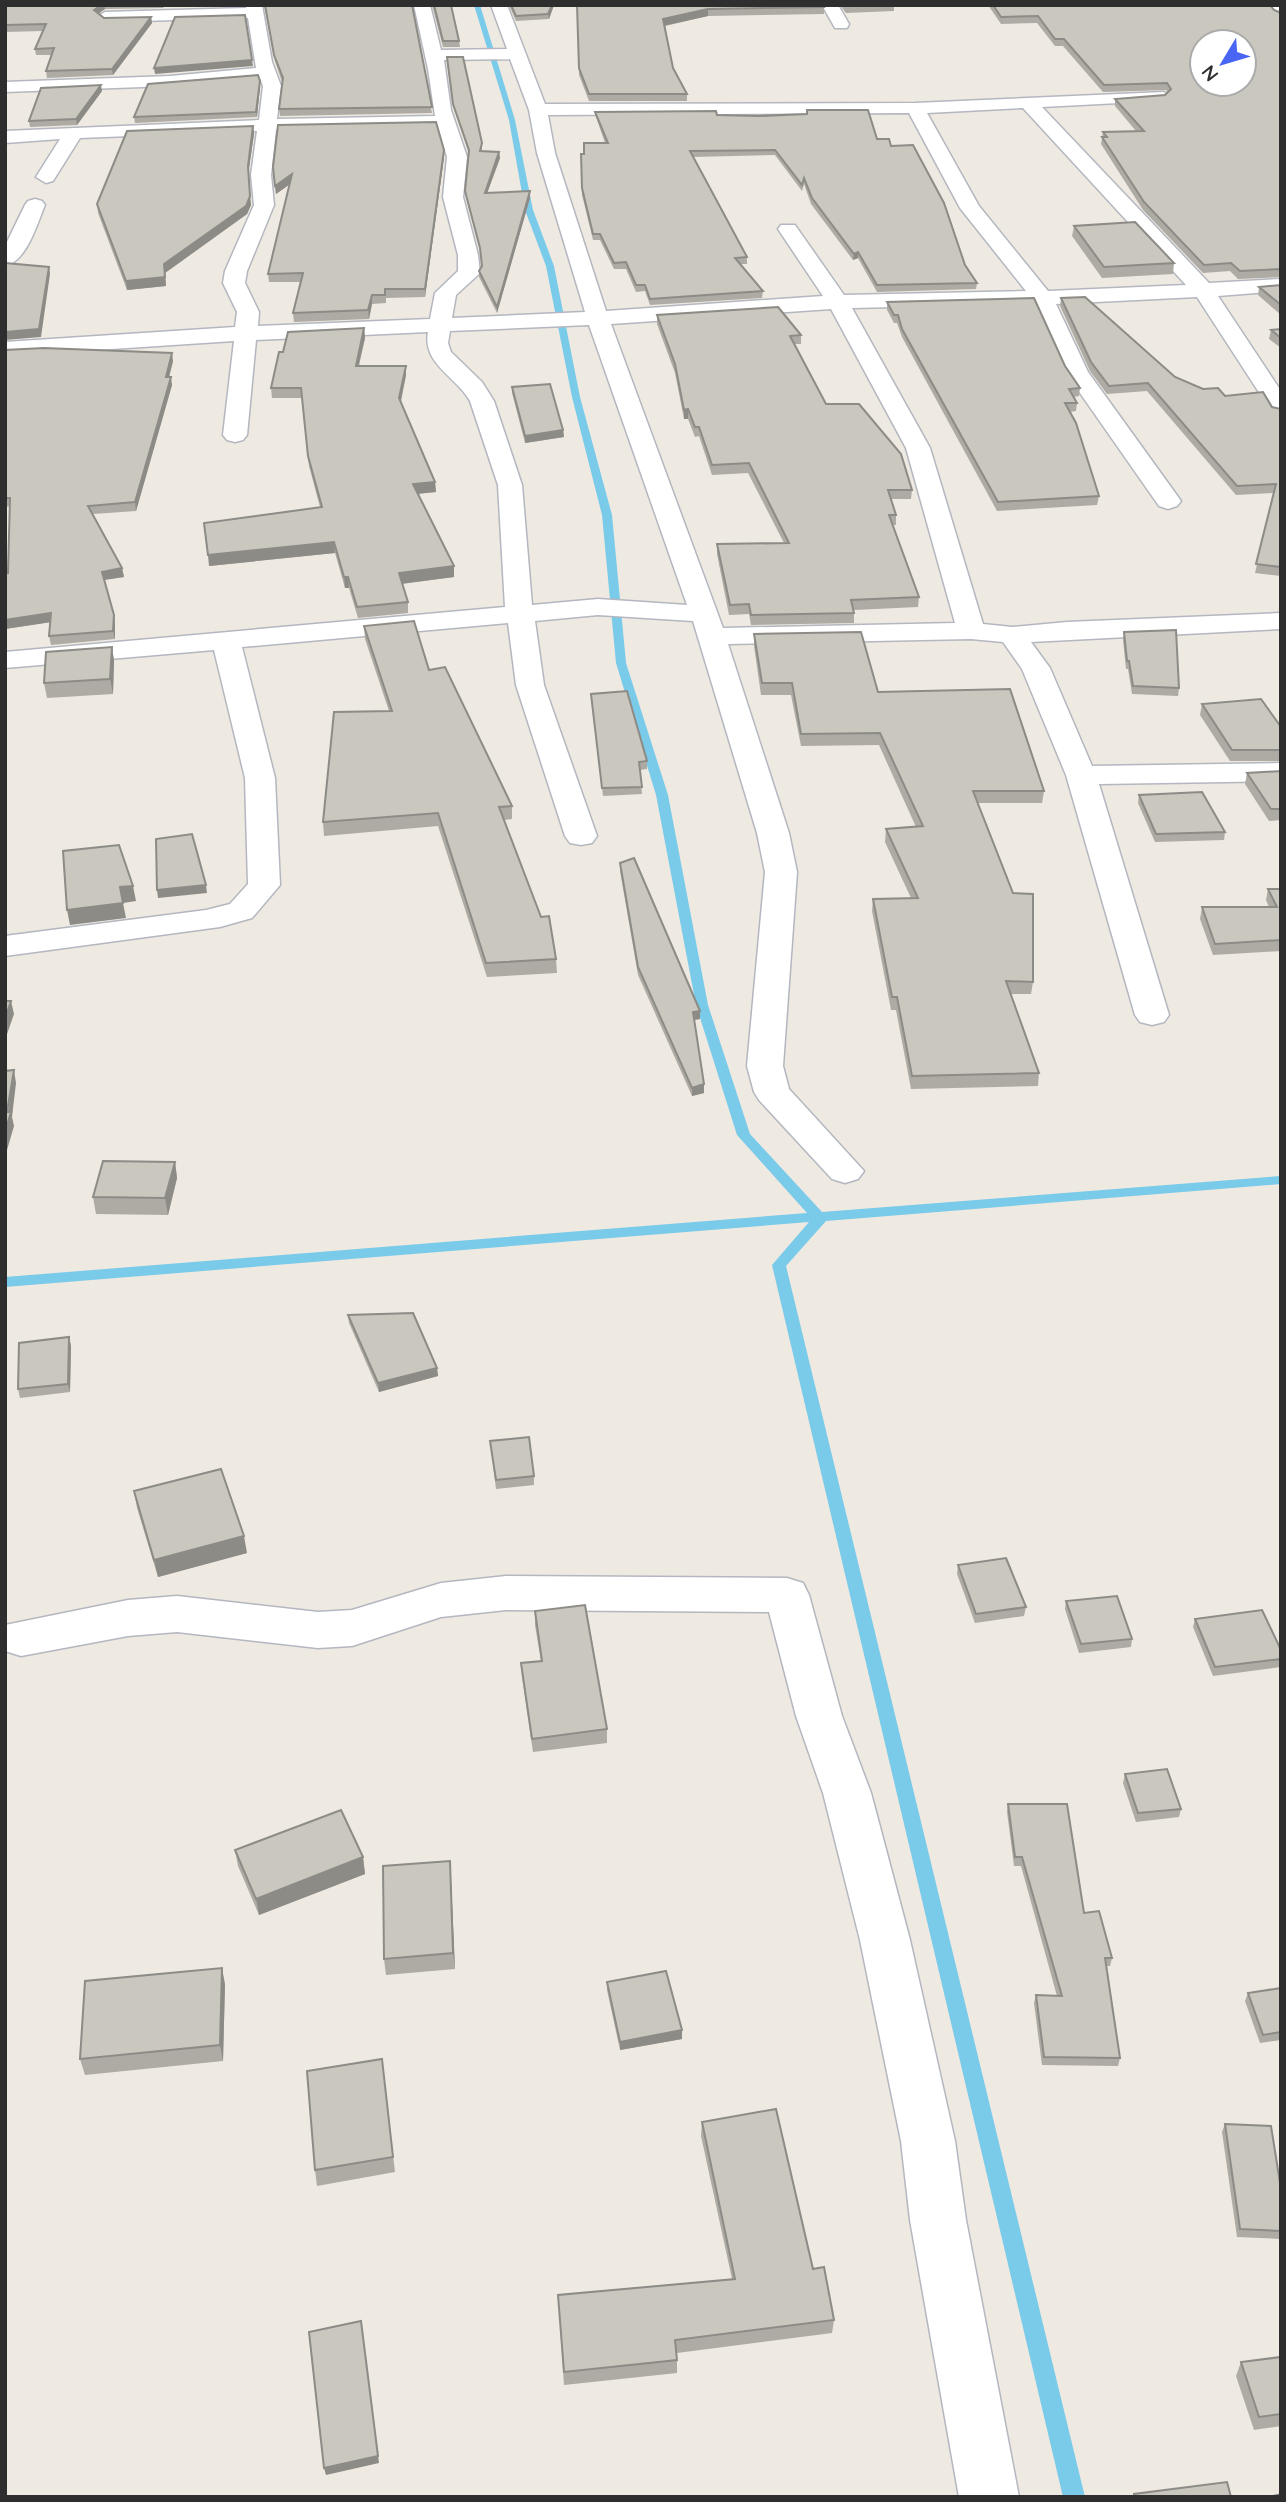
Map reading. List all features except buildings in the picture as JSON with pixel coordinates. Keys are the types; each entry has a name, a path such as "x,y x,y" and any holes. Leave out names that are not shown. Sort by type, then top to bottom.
{"street":[{"path":"422,5 445,121 457,157 453,197 468,255 469,273 446,293 437,343 440,354 474,387 482,401 510,485 520,613 530,685 581,836"},
{"path":"499,5 499,55 538,110 546,153 598,318 708,625 774,833 781,872 765,1066 772,1093 845,1171"},
{"path":"830,5 841,24"},
{"path":"1273,5 1281,12"},
{"path":"105,17 255,9 264,67 272,86 261,175 264,205 236,271 234,283 248,312 235,435"},
{"path":"434,55 499,55"},
{"path":"214,58 264,67"},
{"path":"5,87 170,80 264,67"},
{"path":"538,110 915,108 1158,96"},
{"path":"1029,104 1203,291 1281,409"},
{"path":"915,108 970,208 1041,296 1077,373 1168,501"},
{"path":"5,137 268,124 445,121"},
{"path":"46,177 74,132"},
{"path":"5,260 20,240 35,205"},
{"path":"788,229 838,302 918,448 971,631"},
{"path":"5,349 247,334 598,318 838,302 1115,296 1281,285"},
{"path":"5,660 610,607 708,625 971,631 1012,635 1067,630 1281,621"},
{"path":"1012,635 1036,668 1081,775 1152,1015"},
{"path":"5,946 208,920 241,911 264,885 260,778 226,640"},
{"path":"1081,775 1281,772"},
{"path":"22,1638 128,1618 177,1614 318,1630 352,1628 441,1600 506,1593 787,1595 819,1716 847,1793 885,1940 923,2118 938,2220 989,2497"}],"waterway":[{"path":"477,5 512,120 529,210 550,266 576,397 607,515 621,663 662,795 702,1005 744,1135 818,1217"},
{"path":"818,1217 1281,1180"},
{"path":"5,1282 818,1217"},
{"path":"818,1217 820,1219 779,1265 1074,2497"}]}
